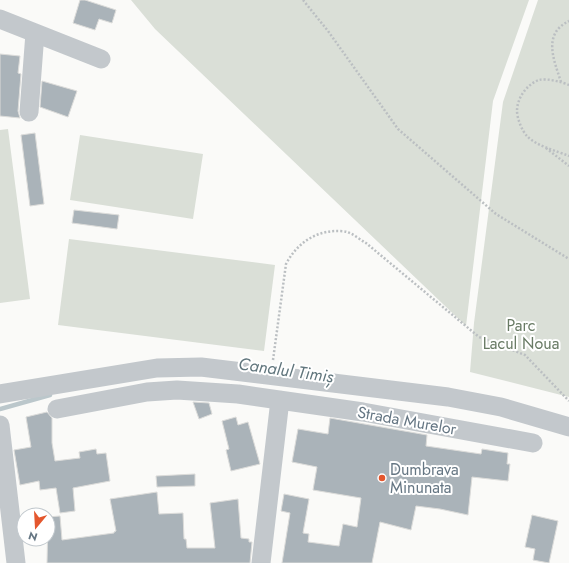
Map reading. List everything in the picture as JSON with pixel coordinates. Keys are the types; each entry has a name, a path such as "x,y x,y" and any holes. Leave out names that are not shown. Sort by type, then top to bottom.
{"street":[{"path":"0,19 101,59"},
{"path":"30,112 35,33"},
{"path":"0,394 157,368 201,367 448,397 501,407 569,427"},
{"name":"Strada Murelor","path":"57,409 147,392 177,390 238,394 439,425 533,443"},
{"path":"261,563 280,400"},
{"path":"0,425 16,563"}],"path":[{"path":"303,0 328,31 398,129 496,214 569,260"},
{"path":"561,82 552,52 552,41 557,30 562,24 569,21"},
{"path":"569,86 561,82 540,79 529,85 520,98 517,111 526,136 533,142 569,156"},
{"path":"544,146 569,166"},
{"path":"271,375 286,264 298,246 311,237 326,232 342,231 348,232 366,243 479,337 525,355 569,401"}],"green space":[{"path":"131,0 529,0 493,101 466,326 155,29"},
{"name":"Parc Lacul Noua","path":"538,0 569,0 569,397 470,372 474,323 503,102"},
{"path":"8,129 30,299 0,303 0,130"},
{"path":"80,135 203,154 193,219 70,200"},
{"path":"69,239 275,265 264,351 58,325"}],"building":[{"path":"80,0 85,0 116,10 112,23 99,19 95,30 73,23"},
{"path":"0,54 20,56 18,73 21,74 18,111 20,118 0,116"},
{"path":"42,81 77,91 68,117 40,107"},
{"path":"35,133 44,204 30,206 21,135"},
{"path":"74,210 119,215 117,229 72,223"},
{"path":"193,402 209,403 212,414 199,419"},
{"path":"47,412 52,418 52,443 55,461 80,458 79,452 96,449 97,454 106,453 110,481 73,488 75,511 60,513 56,488 40,490 39,481 20,485 14,450 31,447 26,417"},
{"path":"236,417 238,425 248,422 260,464 231,471 226,450 229,449 222,421"},
{"path":"330,418 427,435 426,446 481,454 482,449 508,453 507,464 510,464 508,481 472,477 468,515 416,506 411,530 380,522 372,563 282,563 290,513 281,511 284,494 309,499 303,533 309,534 308,542 339,546 343,524 357,527 361,498 313,490 317,467 292,462 298,429 328,434"},
{"path":"195,474 195,486 157,487 156,476"},
{"path":"157,492 159,514 183,513 184,539 186,539 187,548 215,548 210,503 238,499 241,538 249,539 249,542 252,542 250,563 47,563 47,547 56,547 56,516 60,516 62,540 114,533 116,531 110,499"},
{"path":"532,515 558,521 549,563 533,560 535,549 525,547"}],"waterway":[{"name":"Canalul Timiș","path":"0,409 50,395"}],"place":[{"name":"Dumbrava Minunata","path":"382,478"}]}
